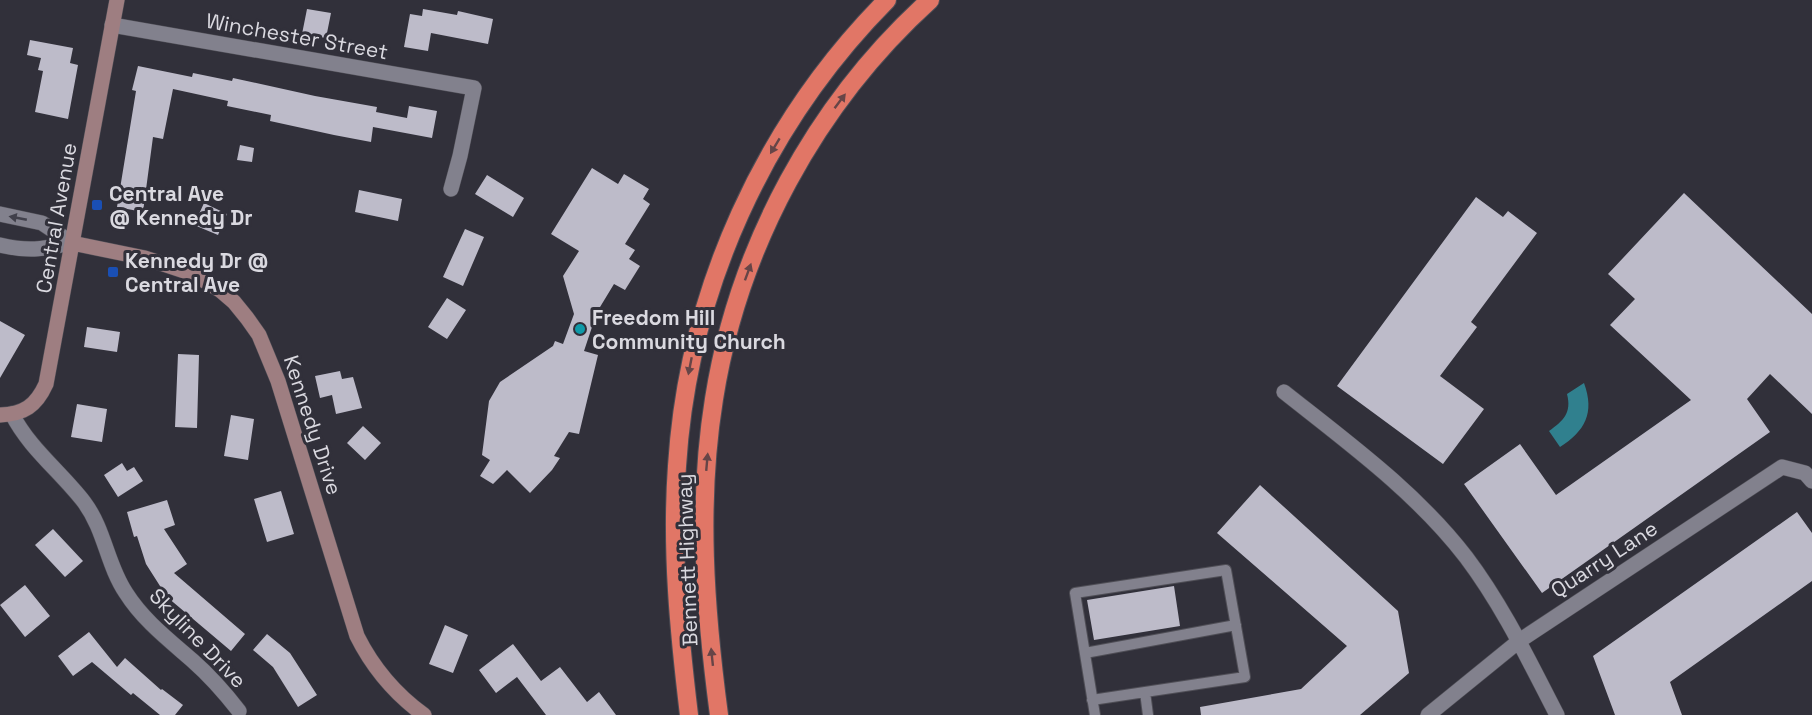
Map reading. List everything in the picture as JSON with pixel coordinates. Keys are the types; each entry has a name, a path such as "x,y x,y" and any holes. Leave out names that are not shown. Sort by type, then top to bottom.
{"highway":[{"name":"Bennett Highway","path":"689,715 675,573 676,491 681,418 699,325 722,256 767,158 828,67 887,0"},
{"name":"Bennett Highway","path":"719,715 708,608 704,537 707,456 714,398 739,295 760,240 796,167 828,117 856,79 903,26 930,0"}],"street":[{"name":"Central Avenue","path":"6,415 22,411 34,403 40,397 46,384 117,0"},
{"name":"Winchester Street","path":"112,25 474,88 451,189"},
{"name":"Kennedy Drive","path":"0,214 42,223 72,243 145,258 193,274 220,290 234,302 259,335 278,381 357,636 377,670 411,706 424,715"},
{"name":"Kennedy Drive","path":"0,245 22,250 38,250 72,243"},
{"path":"1284,392 1383,472 1465,555 1503,612 1557,715"},
{"name":"Skyline Drive","path":"6,415 87,506 98,525 118,579 135,606 151,624 217,684 239,711"},
{"name":"Quarry Lane","path":"1428,715 1519,640 1782,467 1804,473 1812,482"}],"lane":[{"path":"1092,700 1245,677 1226,570 1075,593 1092,700 1095,715"},
{"path":"1085,653 1236,625"},
{"path":"1145,692 1148,715"}],"water":[{"path":"1584,383 1588,403 1586,420 1576,434 1560,447 1549,431 1565,416 1568,406 1567,394"}],"building":[{"path":"307,9 331,13 326,38 302,34"},
{"path":"423,9 457,15 458,11 493,19 488,44 431,33 428,51 404,47 410,14 422,16"},
{"path":"30,40 73,48 70,63 78,65 68,119 35,112 43,71 38,70 41,58 27,55"},
{"path":"138,66 192,77 193,73 232,81 233,78 377,107 376,112 407,118 409,106 437,111 432,138 373,127 371,142 334,135 270,121 271,115 227,106 228,101 173,89 163,139 153,137 143,212 117,207 136,91 132,90"},
{"path":"240,145 254,148 252,162 237,160"},
{"name":"Freedom Hill Community Church","path":"592,168 618,184 624,174 649,189 643,199 650,204 625,244 635,250 629,259 640,266 625,290 614,284 597,312 584,351 598,355 579,434 569,432 554,456 560,458 530,493 507,470 493,484 480,476 490,460 482,455 489,401 500,382 553,346 555,341 563,344 574,314 563,276 579,251 551,234"},
{"path":"487,175 524,198 513,217 475,194"},
{"path":"359,190 402,199 398,221 355,212"},
{"path":"1684,193 1812,314 1812,414 1770,374 1747,399 1770,432 1542,593 1464,484 1520,444 1556,495 1691,400 1610,325 1635,299 1608,274"},
{"path":"1476,197 1503,217 1508,211 1537,233 1471,322 1477,327 1440,376 1484,409 1443,464 1337,386"},
{"path":"204,203 227,214 218,235 194,225"},
{"path":"465,229 484,237 463,286 443,277"},
{"path":"447,298 466,310 447,339 428,327"},
{"path":"0,321 25,335 0,378"},
{"path":"87,327 120,332 117,352 84,347"},
{"path":"178,354 199,355 197,428 175,427"},
{"path":"340,371 342,379 353,377 362,408 336,414 332,395 320,398 315,376"},
{"path":"77,404 107,409 102,442 71,437"},
{"path":"231,415 254,419 248,460 224,456"},
{"path":"363,426 381,443 365,460 347,443"},
{"path":"122,463 127,471 134,467 143,481 118,497 104,475"},
{"path":"1260,485 1398,611 1409,673 1360,715 1201,715 1200,707 1301,689 1347,646 1217,533"},
{"path":"281,491 294,534 267,542 254,499"},
{"path":"167,500 175,525 164,529 187,564 174,573 245,634 231,651 167,597 146,564 137,536 134,537 127,512"},
{"path":"1797,512 1812,533 1812,581 1670,682 1682,715 1615,715 1593,656"},
{"path":"53,529 83,561 65,577 35,545"},
{"path":"25,585 50,616 25,637 0,605"},
{"path":"1174,586 1180,626 1094,640 1087,600"},
{"path":"445,625 468,635 453,673 429,664"},
{"path":"89,632 117,667 125,658 161,690 183,705 175,715 160,715 133,693 131,695 92,662 73,676 58,656"},
{"path":"267,634 290,653 317,695 298,707 273,667 253,650"},
{"path":"513,644 541,681 560,667 587,702 599,692 616,715 546,715 517,677 496,693 479,670"}],"place":[{"name":"Central Ave @ Kennedy Dr","path":"97,205"},
{"name":"Kennedy Dr @ Central Ave","path":"113,272"},
{"name":"Freedom Hill Community Church","path":"580,329"}]}
